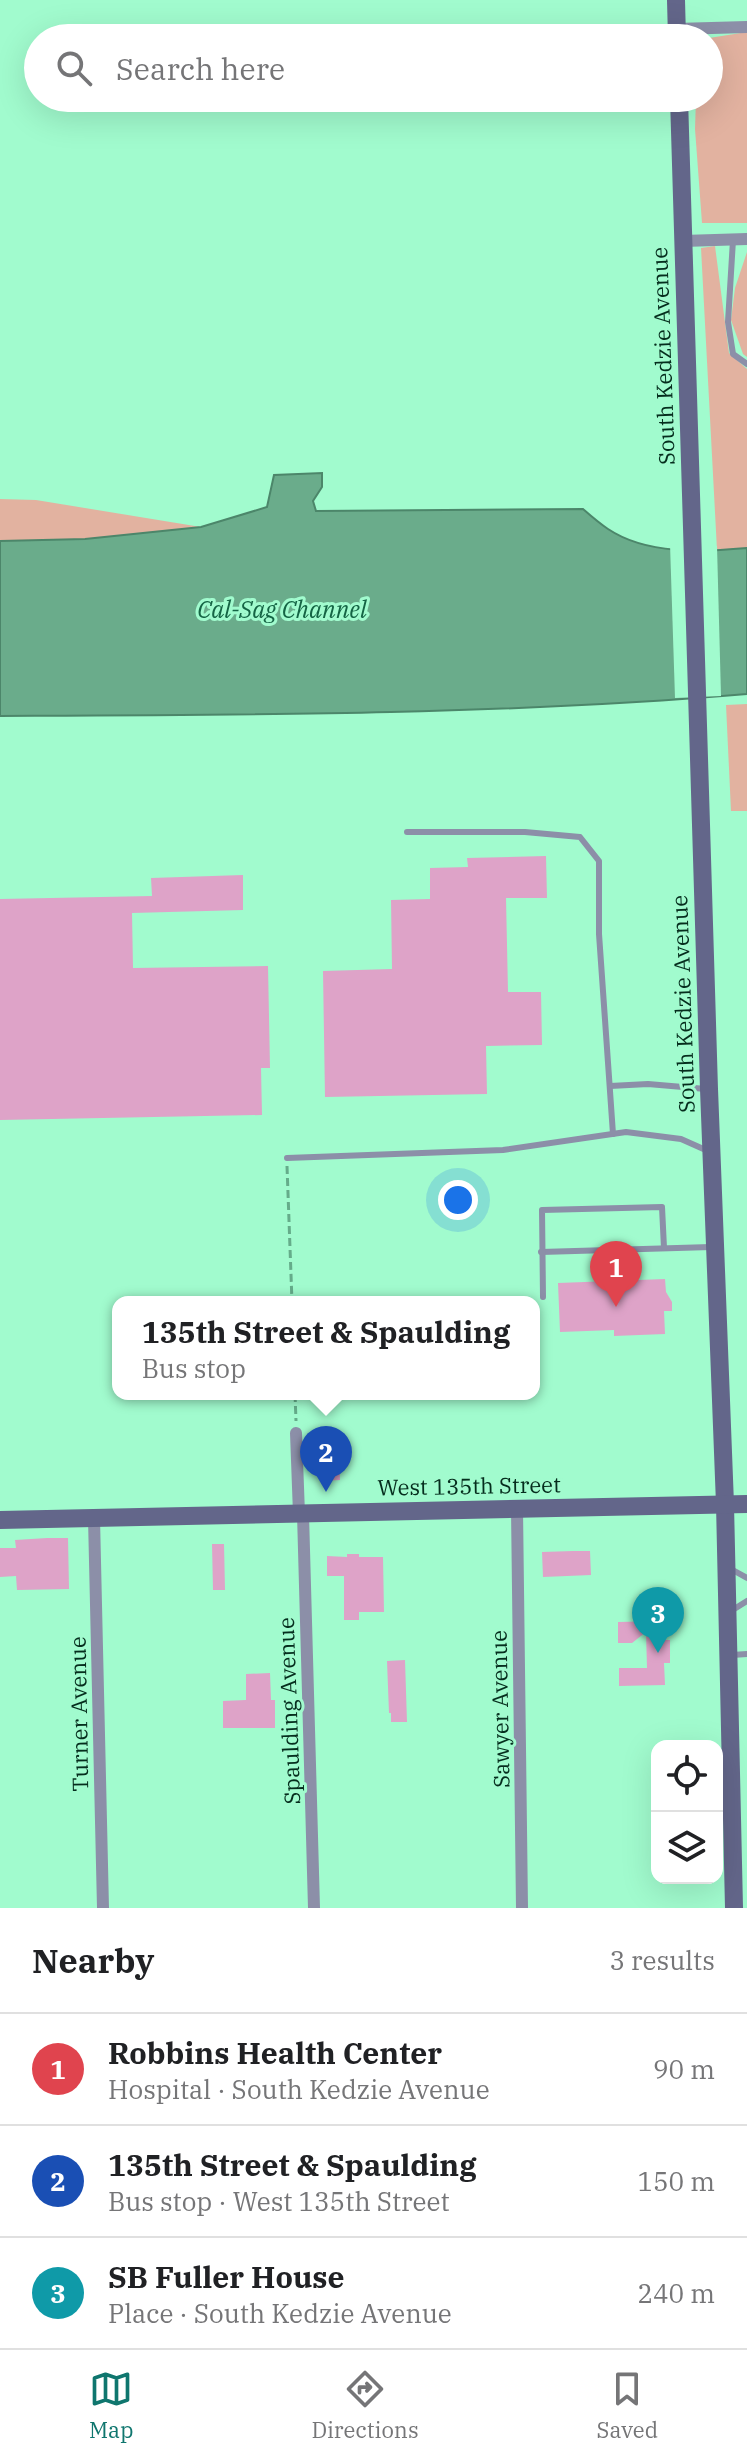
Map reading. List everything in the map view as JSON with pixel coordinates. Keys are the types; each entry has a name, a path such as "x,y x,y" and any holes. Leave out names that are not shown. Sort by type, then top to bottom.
{"main road":[{"path":"676,0 676,24"},
{"name":"South Kedzie Avenue","path":"679,112 728,1613 738,1654 734,1908"},
{"name":"West 135th Street","path":"0,1520 747,1504"}],"street":[{"path":"723,29 747,27"},
{"path":"683,241 747,239"},
{"name":"Spaulding Avenue","path":"296,1433 314,1908"},
{"name":"Sawyer Avenue","path":"517,1509 522,1908"},
{"name":"Turner Avenue","path":"94,1518 103,1908"}],"lane":[{"path":"733,240 728,322 733,354 747,364"},
{"path":"407,832 525,832 580,837 599,861 599,934 613,1134"},
{"path":"610,1086 648,1084 709,1089"},
{"path":"287,1158 503,1150 626,1132 681,1139 711,1152"},
{"path":"543,1297 542,1210 662,1207 664,1248"},
{"path":"541,1252 715,1247"},
{"path":"727,1567 747,1578"},
{"path":"728,1613 747,1601"}],"path":[{"path":"287,1158 292,1296"},
{"path":"295,1400 296,1433"}],"shaded area":[{"path":"747,32 747,223 702,223 696,112 723,112 723,36"},
{"path":"715,246 729,353 747,369 747,548 717,550 701,248"},
{"path":"747,252 747,357 743,354 731,320 735,288"},
{"path":"0,499 36,500 201,527 85,539 0,541"},
{"path":"747,704 747,811 731,811 726,705"}],"water":[{"name":"Cal-Sag Channel","path":"322,473 322,487 313,501 316,511 583,509 608,529 640,544 694,551 747,548 747,694 467,710 0,716 0,541 85,539 201,527 267,507 274,475"}],"pier":[{"path":"670,544 717,546 721,696 675,698"}],"building":[{"path":"546,856 547,898 506,898 508,992 541,992 542,1045 486,1046 487,1094 325,1097 323,971 392,969 391,900 430,899 430,868 468,867 467,858"},
{"path":"243,875 243,910 132,913 133,968 268,966 270,1068 261,1068 262,1115 0,1120 0,899 152,896 151,878"},
{"path":"665,1279 672,1311 664,1311 665,1334 614,1336 614,1330 560,1332 558,1283"},
{"path":"345,1440 345,1456 339,1456 340,1480 322,1481 320,1441"},
{"path":"68,1538 69,1589 17,1590 16,1576 0,1577 0,1548 16,1548 15,1540"},
{"path":"212,1544 224,1544 225,1590 213,1590"},
{"path":"590,1551 591,1575 543,1577 542,1552"},
{"path":"347,1554 383,1557 384,1612 359,1612 359,1620 344,1620 344,1576 327,1576 327,1556 347,1557"},
{"path":"663,1621 664,1640 670,1640 670,1663 664,1663 665,1685 619,1686 619,1668 647,1668 646,1632 632,1643 618,1643 618,1622"},
{"path":"405,1660 407,1722 391,1722 387,1661"},
{"path":"270,1673 271,1700 275,1700 275,1728 223,1728 223,1701 246,1700 246,1674"}],"place":[{"name":"Robbins Health Center","path":"616,1307"},
{"name":"135th Street & Spaulding","path":"326,1492"},
{"name":"SB Fuller House","path":"658,1653"}]}
